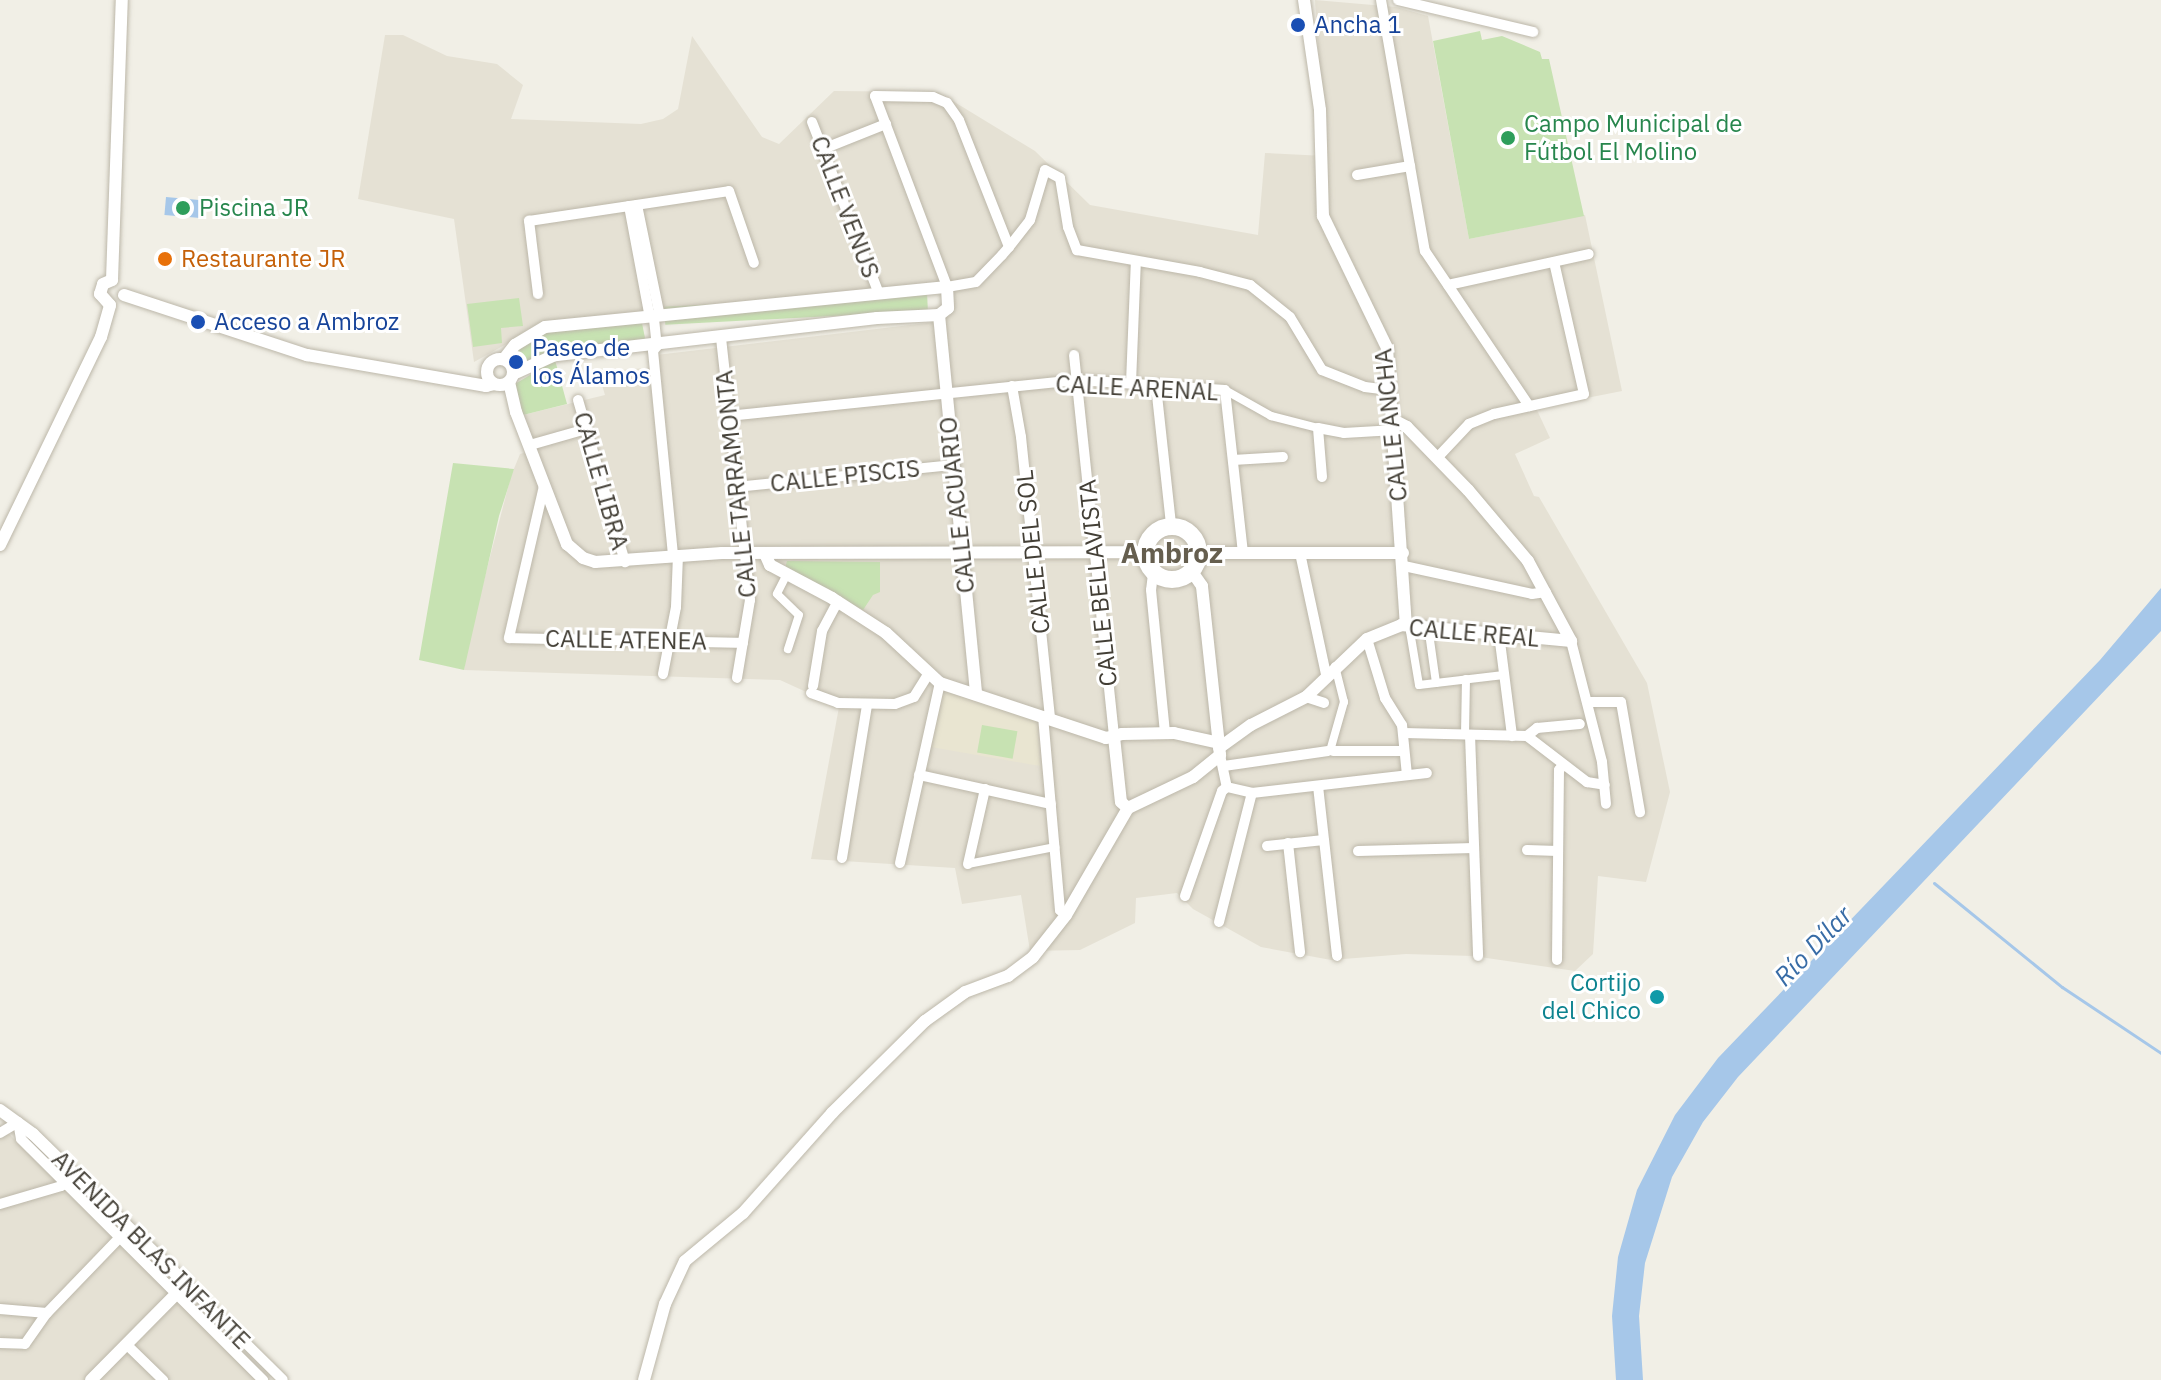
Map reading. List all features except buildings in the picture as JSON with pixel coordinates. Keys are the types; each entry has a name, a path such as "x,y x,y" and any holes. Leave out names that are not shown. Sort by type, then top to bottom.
{"street":[{"path":"112,280 122,0"},
{"name":"CALLE ANCHA","path":"1304,0 1320,110 1323,216 1387,348 1406,624"},
{"path":"1381,0 1425,251 1529,406"},
{"path":"1398,0 1533,32"},
{"path":"124,295 307,355 474,383 500,380 555,355 657,346 877,318 936,315 948,308 947,287 875,96 933,97 947,103 959,120 1009,247"},
{"name":"CALLE VENUS","path":"812,122 878,291"},
{"path":"823,149 886,124"},
{"path":"1357,175 1410,166"},
{"path":"1143,552 676,555 625,562 595,562 574,551 544,486 516,412 490,363 504,359 515,345 545,327 654,319 976,282 1030,220 1045,170 1060,178 1068,227 1077,250 1250,285 1290,317 1322,370 1365,387 1391,390"},
{"path":"538,294 529,221 729,191 754,263"},
{"path":"633,206 649,313 654,319 657,346 653,351 676,555 670,641 663,674"},
{"path":"1448,285 1589,254"},
{"path":"1131,383 1136,261"},
{"path":"1437,458 1469,424 1584,394 1554,262"},
{"path":"112,280 122,285 124,295"},
{"path":"112,280 100,289 102,299 110,305 116,304 124,295"},
{"name":"CALLE ACUARIO","path":"931,288 954,465 976,694"},
{"path":"0,545 101,337 110,305"},
{"name":"CALLE TARRAMONTA","path":"721,338 750,600 737,678"},
{"name":"CALLE BELLAVISTA","path":"1074,355 1121,802 1128,808"},
{"path":"500,380 512,365 504,359"},
{"name":"CALLE ARENAL","path":"728,416 1077,380 1225,390 1271,416 1344,433 1394,425"},
{"name":"CALLE DEL SOL","path":"1012,386 1021,437 1033,553 1060,910 1066,915"},
{"path":"1156,386 1171,524"},
{"path":"1225,390 1243,553"},
{"name":"CALLE LIBRA","path":"578,400 625,562"},
{"path":"1394,425 1411,433 1437,458 1528,561 1546,592 1571,641 1589,702 1606,804"},
{"path":"1318,428 1322,477"},
{"path":"530,445 586,429"},
{"path":"1233,460 1283,457"},
{"name":"CALLE PISCIS","path":"736,487 954,465"},
{"name":"CALLE ATENEA","path":"544,486 509,638 743,643"},
{"path":"1153,574 1177,581 1193,573 1201,553 1191,531 1171,524 1150,534 1143,552 1153,574 1151,590 1165,733"},
{"path":"1182,533 1191,543 1193,556 1182,572 1164,573 1153,564 1152,544 1161,534 1182,533"},
{"path":"1201,553 1300,553 1403,560 1532,594 1546,592"},
{"path":"1300,553 1331,670 1344,702 1331,751"},
{"path":"766,556 770,565 840,603 886,633 940,683 1046,717 1114,737 1165,733 1221,753 1404,751"},
{"path":"1193,573 1202,586 1227,787"},
{"path":"787,574 777,594 799,615 788,649"},
{"path":"840,603 822,636 812,689 838,703 895,704 914,697 929,673"},
{"name":"CALLE REAL","path":"1128,808 1193,777 1251,725 1306,697 1367,639 1406,624 1571,641"},
{"path":"1436,683 1429,633 1410,631 1419,685 1436,683 1466,679 1504,675"},
{"path":"1499,634 1512,736"},
{"path":"1367,639 1385,698 1404,733 1407,775"},
{"path":"1466,679 1478,956"},
{"path":"900,863 940,683"},
{"path":"1306,697 1324,703 1344,702"},
{"path":"1589,702 1621,702 1640,812"},
{"path":"842,858 867,705"},
{"path":"1404,733 1527,736 1537,728 1580,724"},
{"path":"1527,736 1587,782 1605,785"},
{"path":"1557,960 1559,770 1563,765"},
{"path":"1227,787 1252,793 1427,773"},
{"path":"919,775 1051,804"},
{"path":"1318,786 1337,956"},
{"path":"1185,896 1222,791 1227,787"},
{"path":"985,789 968,864 1055,847"},
{"path":"1219,922 1252,793"},
{"path":"644,1380 665,1304 685,1261 743,1213 832,1113 925,1021 965,992 1008,976 1033,957 1066,915 1128,808"},
{"path":"1267,846 1324,840"},
{"path":"1288,843 1300,952"},
{"path":"1358,851 1474,848"},
{"path":"1527,850 1558,851"},
{"name":"AVENIDA BLAS INFANTE","path":"0,1110 18,1122 69,1178 181,1289 263,1380"},
{"path":"0,1133 18,1122"},
{"path":"0,1204 69,1178"},
{"path":"0,1343 25,1344 47,1313 125,1233"},
{"path":"91,1380 181,1289"},
{"name":"AVENIDA BLAS INFANTE","path":"181,1289 283,1380"},
{"path":"0,1309 47,1313"},
{"path":"126,1344 163,1380"}],"shaded area":[{"path":"1315,0 1396,7 1428,16 1469,239 1585,215 1622,391 1536,408 1550,438 1515,454 1534,496 1539,497 1647,683 1670,792 1646,882 1598,876 1593,954 1575,971 1473,956 1406,954 1331,960 1261,947 1193,909 1177,893 1136,898 1135,923 1080,950 1030,951 1021,895 962,904 955,868 811,859 839,707 780,680 464,670 468,642 511,476 520,454 536,449 523,415 605,395 598,372 657,367 656,355 944,321 940,282 544,323 474,362 454,219 358,199 385,35 403,35 447,56 497,64 523,85 511,119 641,124 663,119 678,109 692,36 762,137 779,144 834,91 938,92 1035,151 1090,205 1258,235 1265,153 1325,156"},
{"path":"943,691 1037,720 1040,766 931,747"},
{"path":"0,1125 256,1380 0,1380"}],"green space":[{"name":"Campo Municipal de Fútbol El Molino","path":"1480,31 1482,40 1502,36 1540,52 1542,59 1549,59 1584,216 1469,239 1433,41"},
{"path":"927,293 928,311 665,325 664,307"},
{"path":"519,298 523,326 501,328 502,343 473,347 467,304"},
{"path":"642,323 646,343 517,366 511,357 516,348 547,331"},
{"path":"555,360 567,404 523,415 515,384"},
{"path":"453,463 514,469 499,516 464,670 419,660"},
{"path":"787,561 880,562 880,592 873,595 863,610 785,568"},
{"path":"982,725 1017,731 1013,759 977,753"}],"water":[{"name":"Piscina JR","path":"166,197 202,200 200,218 164,215"},
{"path":"2161,588 2161,631 1738,1077 1703,1122 1672,1177 1645,1263 1639,1316 1643,1380 1616,1380 1612,1316 1618,1257 1637,1190 1675,1115 1718,1058 2100,660"}],"waterway":[{"path":"1934,883 2062,987 2161,1053"}],"place":[{"name":"Ancha 1","path":"1298,25"},
{"name":"Campo Municipal de Fútbol El Molino","path":"1508,138"},
{"name":"Piscina JR","path":"183,208"},
{"name":"Restaurante JR","path":"165,259"},
{"name":"Acceso a Ambroz","path":"198,322"},
{"name":"Paseo de los Álamos","path":"516,362"},
{"name":"Cortijo del Chico","path":"1657,997"}],"district":[{"name":"Ambroz","path":"1172,553"}],"water label":[{"name":"Río Dílar","path":"1813,946"}]}
